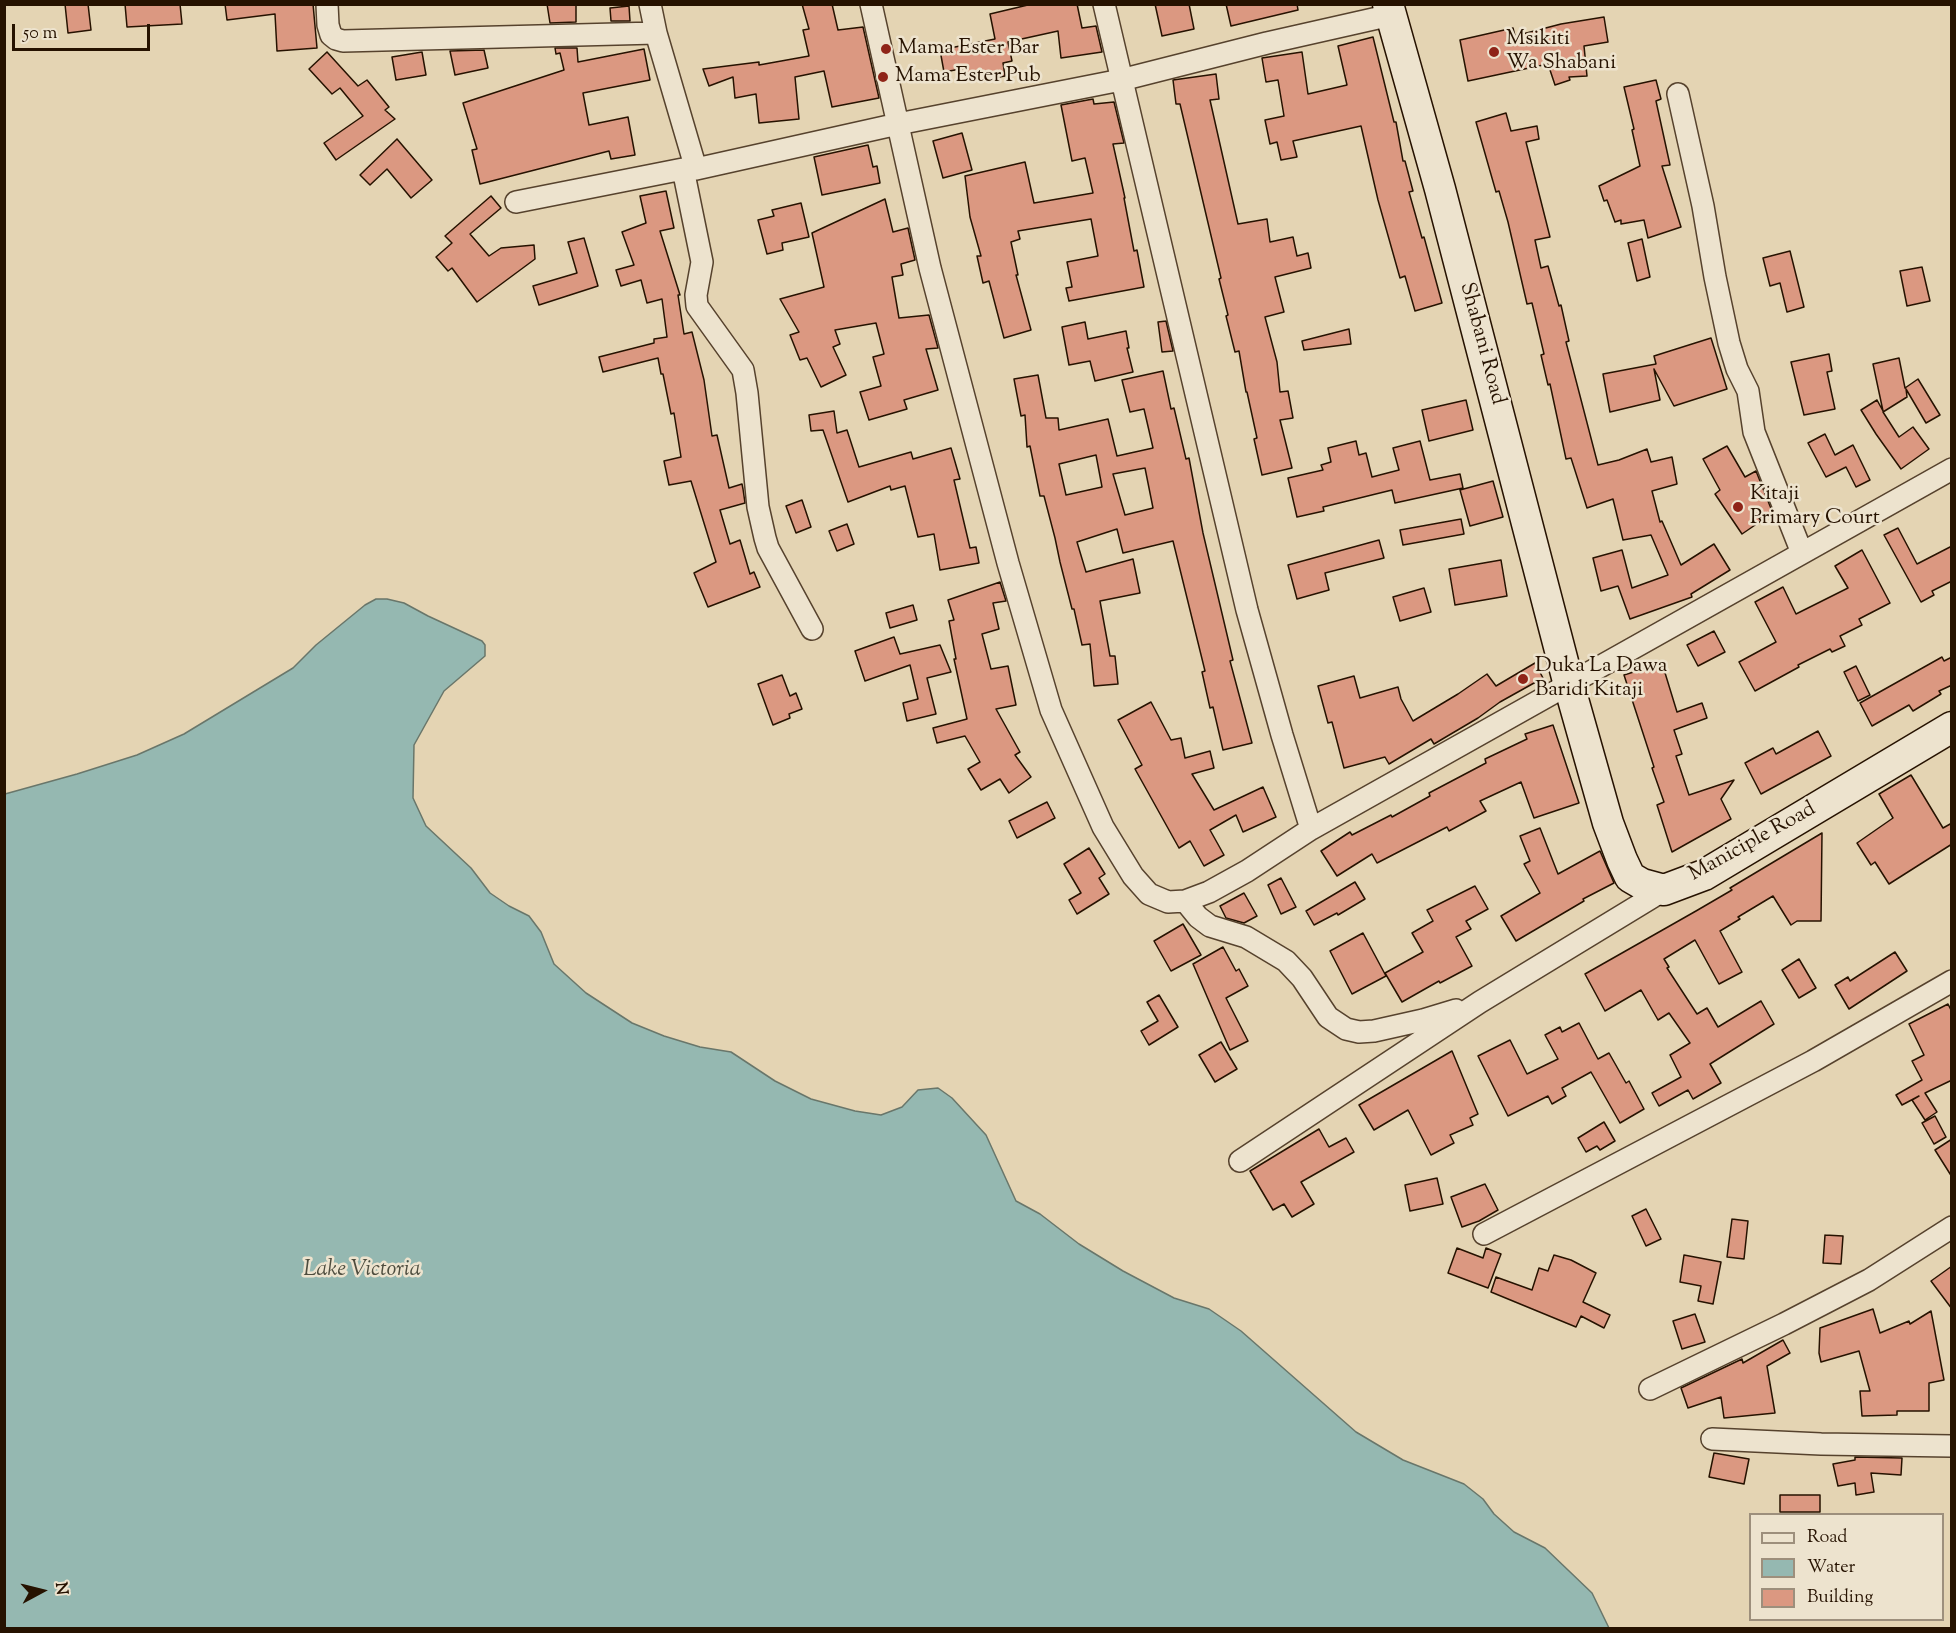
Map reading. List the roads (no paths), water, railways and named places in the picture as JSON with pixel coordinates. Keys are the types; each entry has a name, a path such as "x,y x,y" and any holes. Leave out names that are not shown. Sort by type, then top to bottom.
{"street":[{"path":"327,4 328,26 331,35 343,41 656,33"},
{"path":"650,4 690,169 702,262 696,295 697,306 743,370 747,386 758,507 765,538 768,548 812,629"},
{"path":"871,4 930,268 1008,563 1051,710 1102,827 1132,876 1149,894 1168,902 1185,901 1209,892 1247,872 1311,829 1952,469"},
{"path":"1104,4 1247,610 1311,829"},
{"path":"516,202 690,169 898,124 1121,80 1390,10"},
{"name":"Shabani Road","path":"1390,10 1440,189 1569,685"},
{"path":"1678,94 1703,206 1729,343 1737,369 1748,391 1754,432 1802,553"},
{"name":"Maniciple Road","path":"1569,685 1608,823 1622,860 1630,877 1642,884 1664,890 1704,875 1952,727"},
{"path":"1240,1161 1480,1002 1664,890"},
{"path":"1185,901 1198,917 1210,926 1246,937 1286,961 1302,978 1328,1017 1346,1029 1359,1032 1392,1027 1480,1002"},
{"path":"1484,1234 1813,1061 1952,981"},
{"path":"1650,1389 1869,1280 1952,1227"},
{"path":"1712,1439 1821,1444 1952,1446"}],"water":[{"name":"Lake Victoria","path":"376,599 404,603 482,641 485,645 485,656 444,691 414,745 413,798 426,826 471,868 490,893 529,916 541,932 554,964 586,993 632,1023 700,1047 731,1052 775,1081 811,1099 855,1111 881,1115 902,1107 918,1090 938,1088 952,1098 986,1135 1016,1201 1040,1214 1079,1244 1123,1271 1174,1298 1209,1309 1241,1331 1356,1432 1403,1460 1464,1484 1483,1499 1494,1514 1514,1532 1545,1548 1592,1593 1609,1628 5,1628 5,794 137,755 184,734 293,668 316,645 365,605"}],"place":[{"name":"Mama Ester Bar","path":"886,49"},
{"name":"Msikiti Wa Shabani","path":"1494,52"},
{"name":"Mama Ester Pub","path":"883,77"},
{"name":"Kitaji Primary Court","path":"1738,507"},
{"name":"Duka La Dawa Baridi Kitaji","path":"1523,679"}]}
